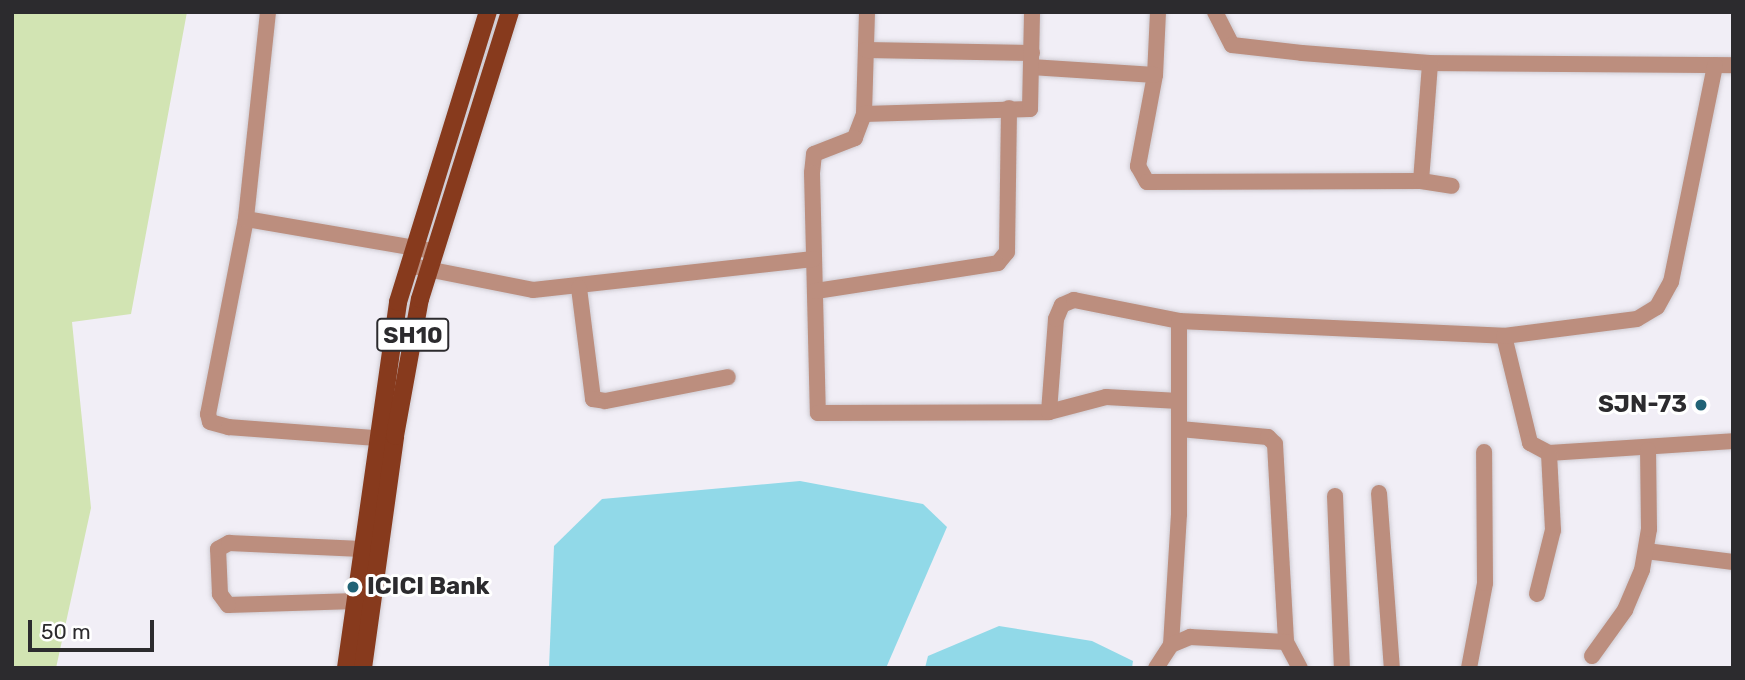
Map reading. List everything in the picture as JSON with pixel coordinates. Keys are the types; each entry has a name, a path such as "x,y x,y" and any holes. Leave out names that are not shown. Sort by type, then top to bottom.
{"main road":[{"name":"SH10","path":"346,668 386,362 411,247 471,74 488,12"},
{"name":"SH10","path":"363,668 395,436 428,269 510,12"}],"street":[{"path":"268,12 246,219 208,414 210,422 376,438"},
{"path":"867,12 864,114 855,138 814,154 813,259 818,413 1049,412 1106,397 1179,401"},
{"path":"864,114 1030,109 1032,12"},
{"path":"1157,12 1155,75 1138,166 1147,182 1420,181 1452,186"},
{"path":"1215,12 1233,45 1430,63 1733,65"},
{"path":"866,50 1032,60 1155,75"},
{"path":"1420,181 1430,63"},
{"path":"1049,412 1056,319 1062,305 1074,300 1179,321 1504,336 1611,326 1637,319 1657,307 1671,282 1715,65"},
{"path":"816,291 998,263 1007,252 1009,108"},
{"path":"246,219 434,251"},
{"path":"407,266 533,290 579,288 813,259"},
{"path":"579,288 593,399 605,401 729,377"},
{"path":"1156,668 1171,645 1180,429 1179,321"},
{"path":"1504,336 1530,443 1549,453 1648,450 1733,441"},
{"path":"1180,429 1268,437 1275,444 1286,642 1300,668"},
{"path":"1592,656 1630,601 1646,551 1648,450"},
{"path":"1469,668 1485,583 1484,452"},
{"path":"1537,594 1553,530 1549,453"},
{"path":"1379,493 1392,668"},
{"path":"1335,496 1342,668"},
{"path":"356,601 228,605 220,594 218,549 229,543 362,549"},
{"path":"1646,551 1733,562"},
{"path":"1171,645 1190,637 1286,642"}],"green space":[{"path":"12,12 187,12 131,314 72,322 91,508 56,668 12,668"}],"water":[{"path":"800,481 923,504 947,527 886,668 549,668 554,546 602,499"},
{"path":"999,626 1092,641 1133,661 1132,668 925,668 928,656"}],"place":[{"name":"SJN-73","path":"1701,405"},
{"name":"ICICI Bank","path":"353,587"}]}
